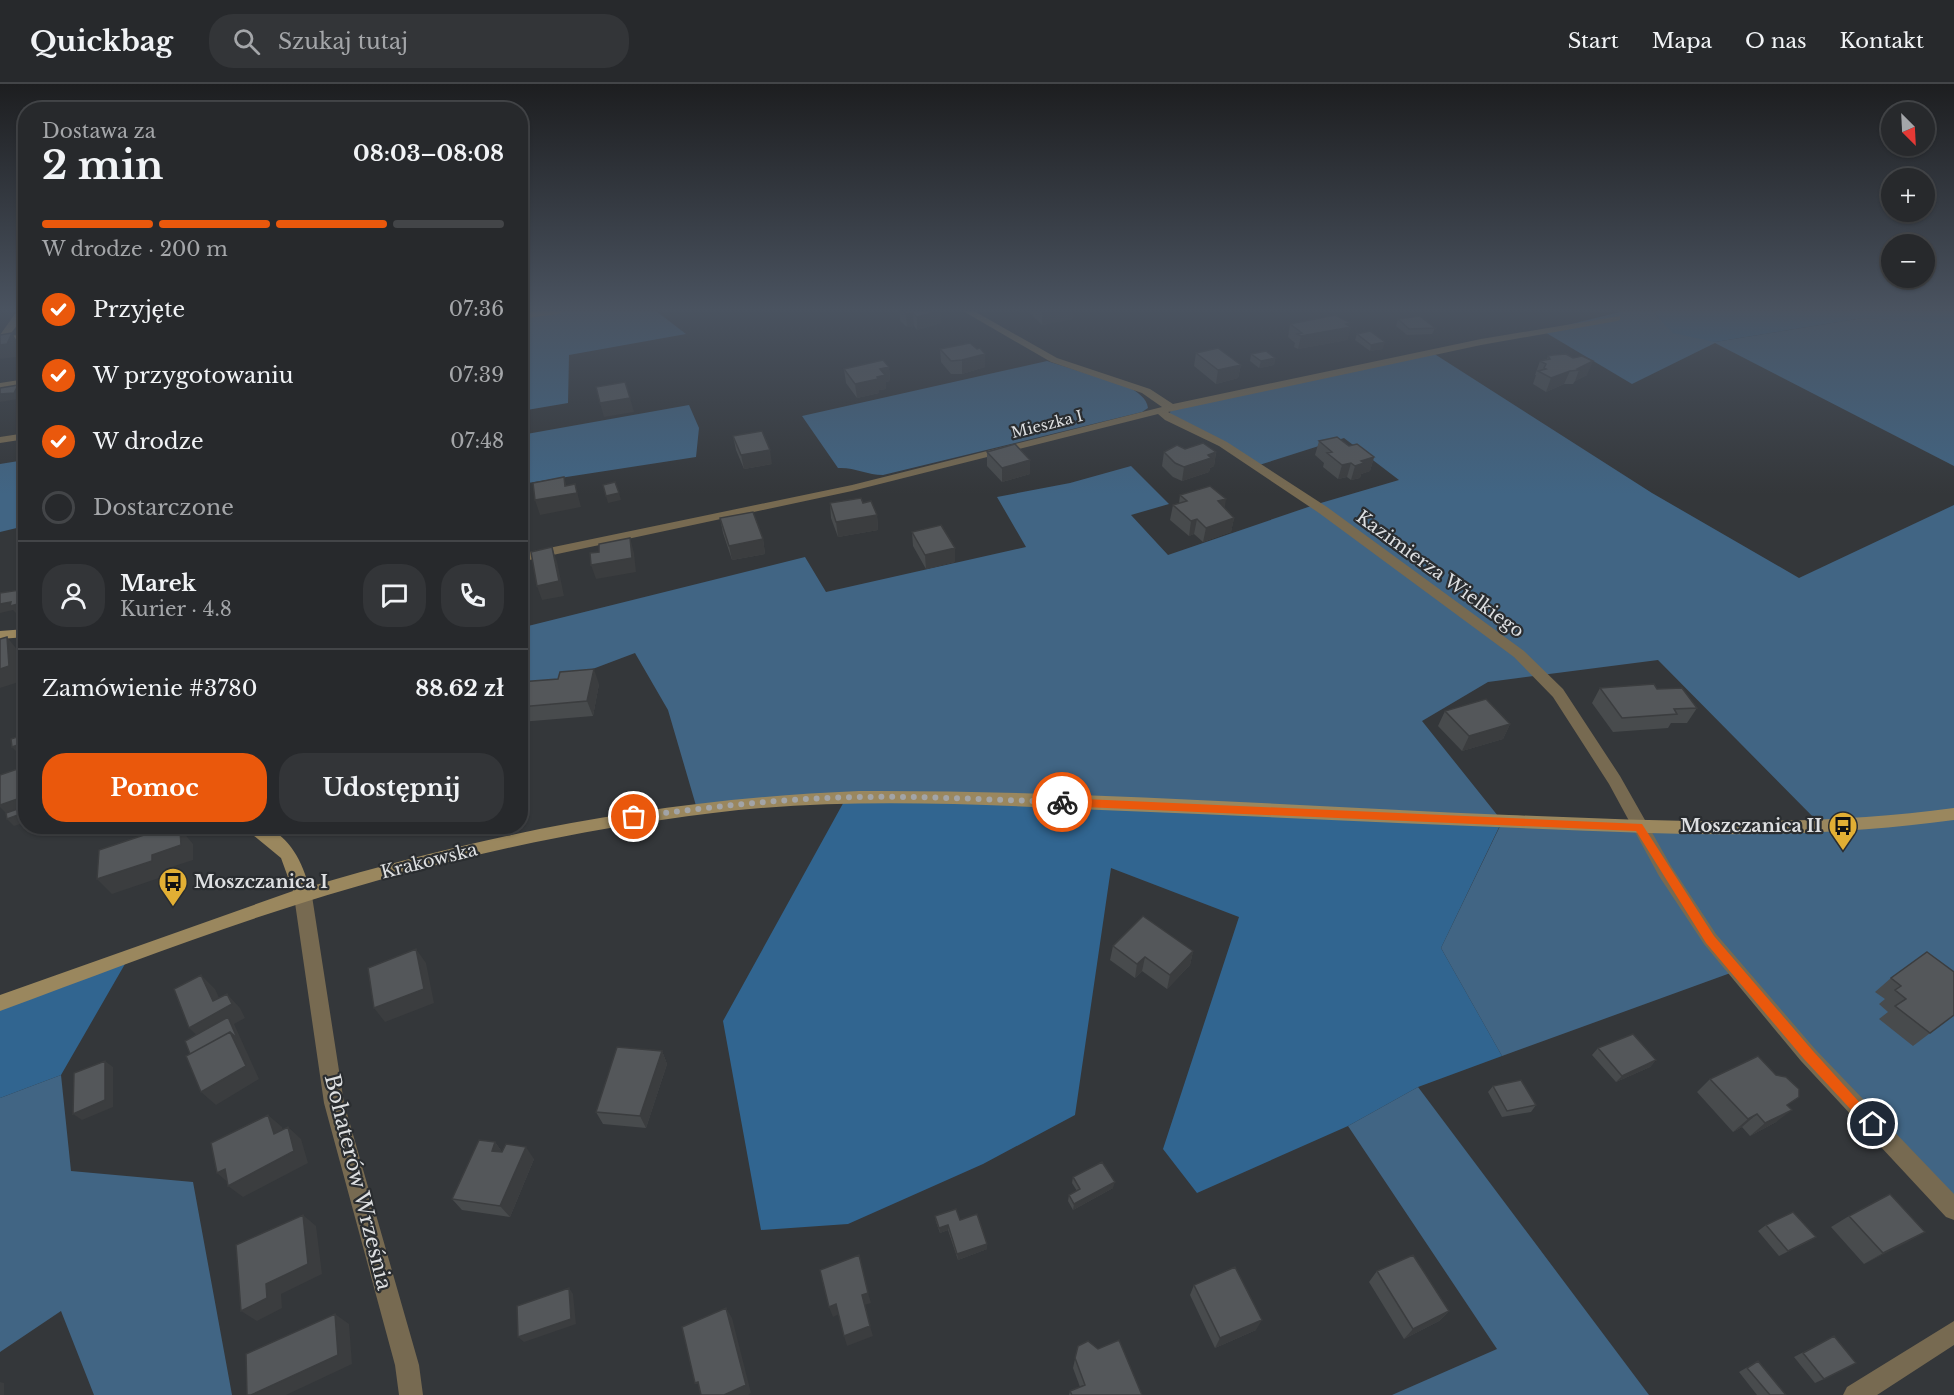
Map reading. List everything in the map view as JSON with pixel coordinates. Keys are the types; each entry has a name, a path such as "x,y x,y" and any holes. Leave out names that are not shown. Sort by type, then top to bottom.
{"main road":[{"path":"0,635 18,634"},
{"name":"Krakowska","path":"0,1003 220,923 406,866 491,845 612,820 804,799 944,797 1639,827 1763,830 1875,824 1954,814"},
{"path":"264,834 279,842 296,867 303,896"}],"street":[{"name":"Kazimierza Wielkiego","path":"1089,372 1146,392 1166,410 1169,418 1222,444 1323,510 1519,654 1558,693 1615,780 1639,827 1710,939 1808,1055 1954,1209"},
{"name":"Mieszka I","path":"528,556 852,488 1166,410 1341,372"},
{"path":"0,386 18,383"},
{"path":"0,440 18,437"},
{"name":"Bohaterów Września","path":"303,896 334,1102 407,1365 411,1395"},
{"path":"1855,1395 1954,1332"}],"shaded area":[{"path":"528,372 569,372 568,403 528,410"},
{"path":"997,372 1082,372 1129,387 1144,398 1148,408 1142,412 883,475 838,468 802,416"},
{"path":"1342,372 1463,372 1652,493 1799,578 1954,505 1954,1209 1736,971 1502,1056 1441,948 1502,822 944,797 697,809 668,710 635,653 528,693 528,626 805,557 826,592 1026,547 997,497 1070,483 1131,466 1169,504 1131,515 1168,555 1314,505 1399,480 1344,438 1256,466 1169,418 1171,408","holes":["1658,660 1822,826 1502,821 1422,721 1488,682"]},
{"path":"1612,372 1656,372 1632,384"},
{"path":"1772,372 1954,372 1954,466"},
{"path":"689,405 699,428 696,457 528,483 528,434"},
{"path":"18,461 18,528 0,532 0,464"},
{"path":"846,798 1502,821 1441,948 1502,1056 1418,1087 1348,1126 1197,1193 1163,1149 1239,917 1111,868 1075,1115 983,1164 848,1224 761,1230 723,1021"},
{"path":"129,957 61,1075 0,1098 0,1003"},
{"path":"61,1075 71,1171 193,1182 232,1395 94,1395 61,1311 0,1352 0,1098"},
{"path":"1418,1087 1649,1395 1392,1395 1497,1349 1348,1126"}],"building":[{"path":"846,372 883,372 885,375 877,377 878,379 855,384"},
{"path":"1540,372 1567,372 1551,378"},
{"path":"625,382 630,398 600,403 596,387"},
{"path":"18,385 14,393 0,394 0,388"},
{"path":"762,431 770,450 741,455 733,436"},
{"path":"1337,437 1349,446 1357,444 1374,457 1361,461 1364,463 1355,466 1351,463 1342,465 1327,453 1332,452 1319,441"},
{"path":"1203,443 1216,452 1208,455 1211,458 1184,467 1175,463 1164,452 1177,445 1185,449"},
{"path":"1015,444 1030,460 1002,468 987,452"},
{"path":"564,477 565,486 575,484 577,493 535,500 533,483"},
{"path":"615,482 619,493 606,496 603,485"},
{"path":"1210,486 1226,499 1218,501 1234,518 1206,528 1197,519 1191,521 1173,505 1187,501 1180,495"},
{"path":"861,498 863,503 871,501 877,515 836,522 830,503"},
{"path":"753,512 763,539 729,546 720,518"},
{"path":"941,525 955,548 925,555 912,532"},
{"path":"630,538 632,558 591,565 590,553 599,552 599,544"},
{"path":"552,547 559,581 537,586 531,552"},
{"path":"18,590 18,604 10,606 11,602 0,604 0,593"},
{"path":"7,637 9,666 0,669 0,639"},
{"path":"594,669 587,701 528,706 528,681 558,679 560,672"},
{"path":"1654,684 1657,689 1682,688 1697,708 1674,709 1677,714 1622,718 1600,688"},
{"path":"1486,699 1510,724 1469,736 1445,711"},
{"path":"18,737 18,745 12,747 11,739"},
{"path":"18,769 18,799 0,805 0,775"},
{"path":"18,809 18,815 7,819 6,813"},
{"path":"147,834 180,834 181,845 152,855 152,861 97,879 99,850"},
{"path":"1143,916 1193,951 1170,975 1145,957 1137,964 1113,946"},
{"path":"416,949 424,989 374,1008 368,968"},
{"path":"1927,952 1954,972 1954,1015 1930,1033 1895,1006 1906,999 1895,990 1901,986 1891,978"},
{"path":"201,975 213,1001 227,994 232,1004 189,1028 174,989"},
{"path":"228,1017 237,1038 230,1032 190,1054 185,1041"},
{"path":"230,1032 246,1066 201,1092 186,1056"},
{"path":"1633,1034 1656,1060 1622,1076 1598,1048"},
{"path":"617,1047 662,1051 640,1116 596,1112"},
{"path":"1758,1056 1776,1075 1786,1077 1799,1089 1799,1097 1787,1105 1792,1110 1765,1123 1757,1114 1748,1119 1710,1079"},
{"path":"105,1061 105,1100 73,1114 74,1073"},
{"path":"1521,1080 1536,1105 1507,1111 1493,1086"},
{"path":"268,1115 274,1134 288,1127 294,1151 228,1186 225,1169 217,1173 211,1143"},
{"path":"479,1140 495,1142 492,1151 502,1152 506,1144 526,1147 500,1206 452,1199"},
{"path":"1102,1162 1115,1182 1074,1204 1069,1195 1080,1189 1073,1177"},
{"path":"1890,1194 1925,1232 1883,1253 1849,1216"},
{"path":"956,1209 960,1220 977,1214 987,1244 957,1254 948,1225 939,1228 935,1216"},
{"path":"1793,1212 1816,1237 1788,1251 1766,1225"},
{"path":"303,1215 308,1264 266,1284 267,1298 241,1311 236,1245"},
{"path":"859,1255 868,1293 862,1295 870,1326 844,1336 836,1304 829,1307 820,1270"},
{"path":"1413,1255 1449,1311 1413,1329 1377,1271"},
{"path":"1235,1267 1262,1320 1220,1338 1194,1285"},
{"path":"569,1288 571,1319 518,1337 517,1306"},
{"path":"726,1308 746,1385 724,1395 701,1395 698,1382 695,1383 682,1327"},
{"path":"335,1314 338,1355 247,1395 246,1354"},
{"path":"1834,1336 1856,1363 1824,1379 1803,1353"},
{"path":"1119,1340 1142,1395 1072,1395 1070,1391 1085,1385 1075,1358 1078,1346 1088,1341 1098,1349"},
{"path":"1758,1361 1786,1395 1770,1395 1747,1368"}],"way so far":[{"path":"634,817 804,799 944,797 1062,802"}],"place":[{"name":"Moszczanica II","path":"1843,852"},
{"name":"Moszczanica I","path":"173,908"}],"route":[{"path":"1062,802 1639,827 1710,939 1808,1055 1873,1124"}]}
